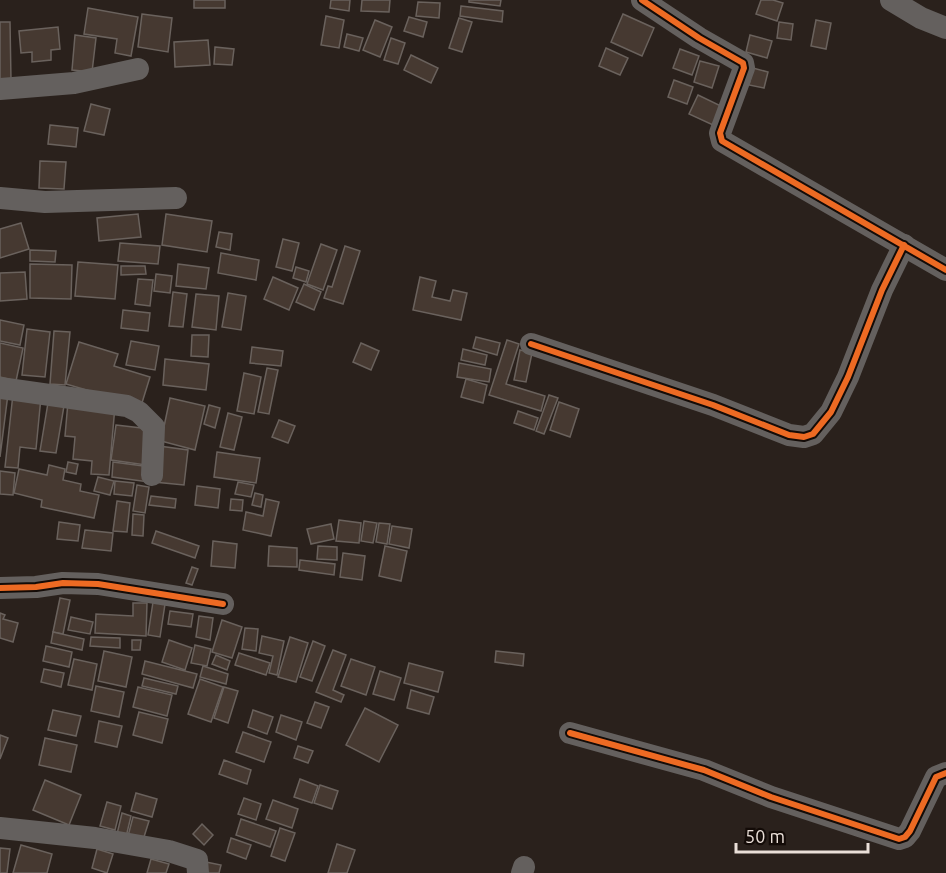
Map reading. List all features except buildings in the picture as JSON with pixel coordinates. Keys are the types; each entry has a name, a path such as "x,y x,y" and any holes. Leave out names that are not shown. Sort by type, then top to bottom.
{"street":[{"path":"642,0 699,38 743,63 744,68 720,133 722,141 946,270"},
{"path":"891,0 921,18 946,28"},
{"path":"0,89 74,83 138,69"},
{"path":"0,198 45,202 176,198"},
{"path":"531,344 713,405 789,435 804,437 813,434 831,412 848,377 882,290 904,245"},
{"path":"0,388 87,399 127,406 139,412 154,427 152,475"},
{"path":"0,588 63,583 99,584 223,604"},
{"path":"570,733 704,770 771,797 899,840 910,831 936,777 946,773"},
{"path":"0,828 95,838 169,851 197,860 198,873"}],"cycle path":[{"path":"642,0 699,38 743,63 744,68 720,133 722,141 946,270"},
{"path":"531,344 713,405 789,435 804,437 813,434 831,412 848,377 882,290 904,245"},
{"path":"0,588 36,587 63,583 98,584 223,604"},
{"path":"570,733 704,770 771,797 899,839 905,837 910,831 936,777 946,773"}]}
